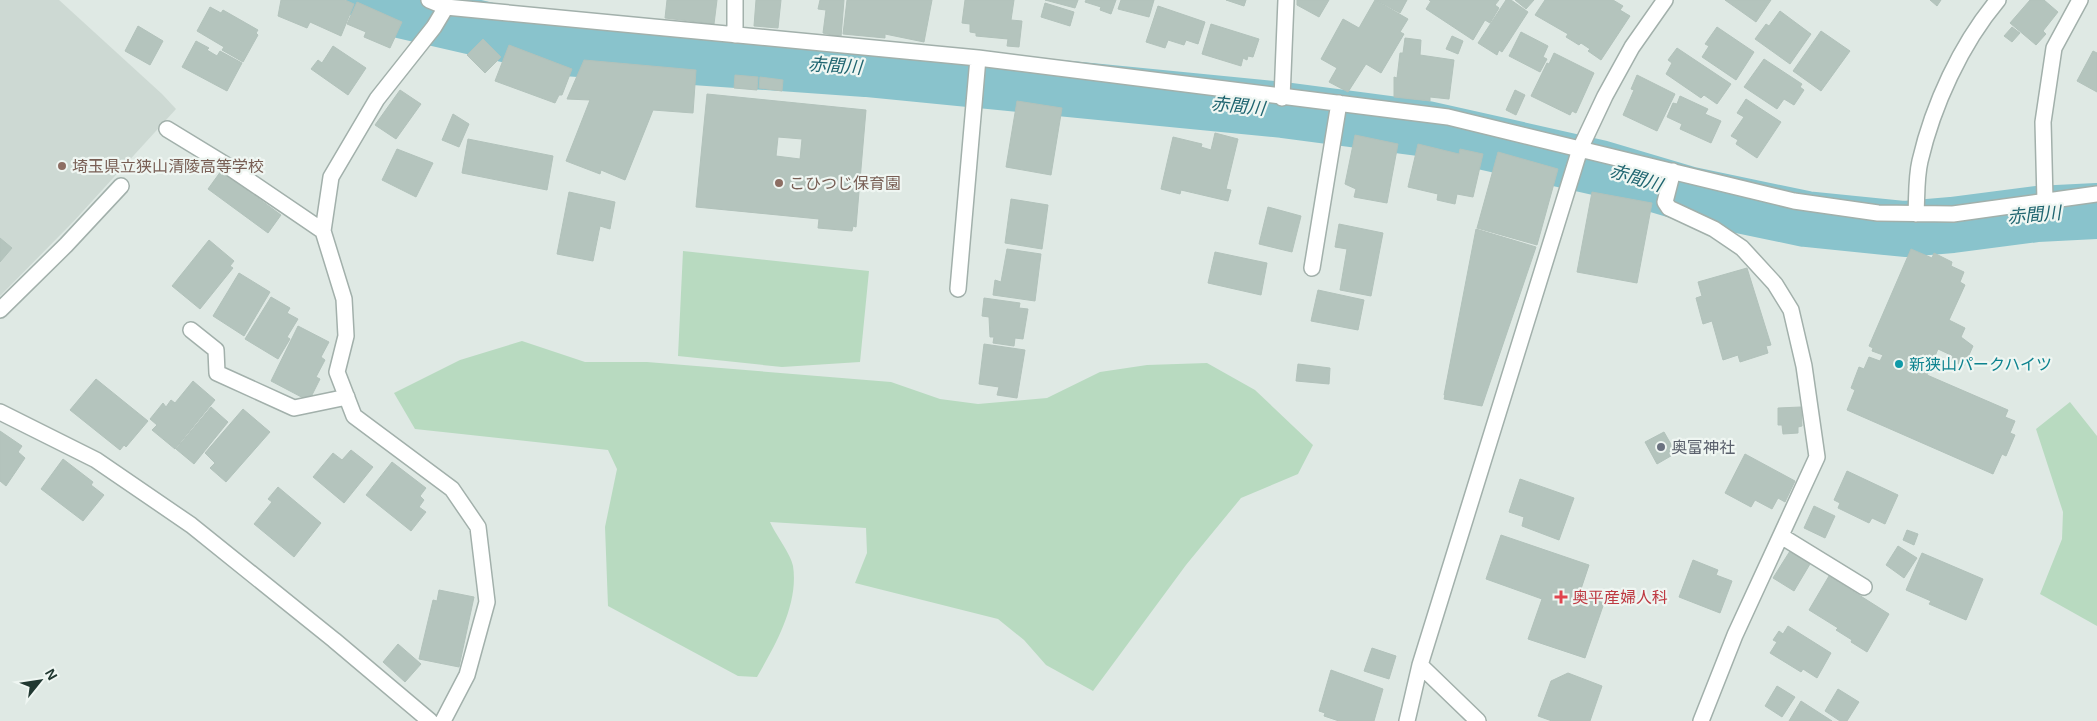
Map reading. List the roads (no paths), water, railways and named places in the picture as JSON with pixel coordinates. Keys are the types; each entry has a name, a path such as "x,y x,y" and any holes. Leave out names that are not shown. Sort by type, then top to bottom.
{"street":[{"path":"429,0 444,10 735,35 1282,98 1338,107 1448,117 1578,159 1673,171 1794,201 1878,213 1953,214 2097,194"},
{"path":"735,0 735,35"},
{"path":"1282,98 1286,0"},
{"path":"1407,721 1420,665 1578,159 1605,96 1632,46 1665,0"},
{"path":"1916,214 1920,162 1958,55 1980,21 1998,0"},
{"path":"2044,201 2043,122 2054,48 2080,0"},
{"path":"443,721 466,675 487,602 478,527 452,490 354,416 337,372 346,336 344,299 323,232 331,177 377,98 434,27 444,10"},
{"path":"958,289 977,64"},
{"path":"1312,268 1338,107"},
{"path":"167,129 226,165 323,232"},
{"path":"1673,171 1665,202 1669,208 1714,229 1742,248 1775,284 1791,310 1804,366 1817,457 1735,635 1701,721"},
{"path":"0,310 66,245 121,186"},
{"path":"191,330 216,350 217,373 294,408 347,397"},
{"path":"0,412 96,460 191,525 334,640 430,721"},
{"path":"1781,536 1864,587"},
{"path":"1420,665 1478,721"}],"waterway":[{"name":"赤間川","path":"374,0 391,8 565,48 866,69 1283,110 1427,129 1600,168 1691,195 1806,219 1905,229 2037,214 2097,211"}],"place":[{"name":"埼玉県立狭山清陵高等学校","path":"62,166"},
{"name":"こひつじ保育園","path":"779,183"},
{"name":"新狭山パークハイツ","path":"1899,364"},
{"name":"奥富神社","path":"1661,447"},
{"name":"奥平産婦人科","path":"1561,597"}]}
